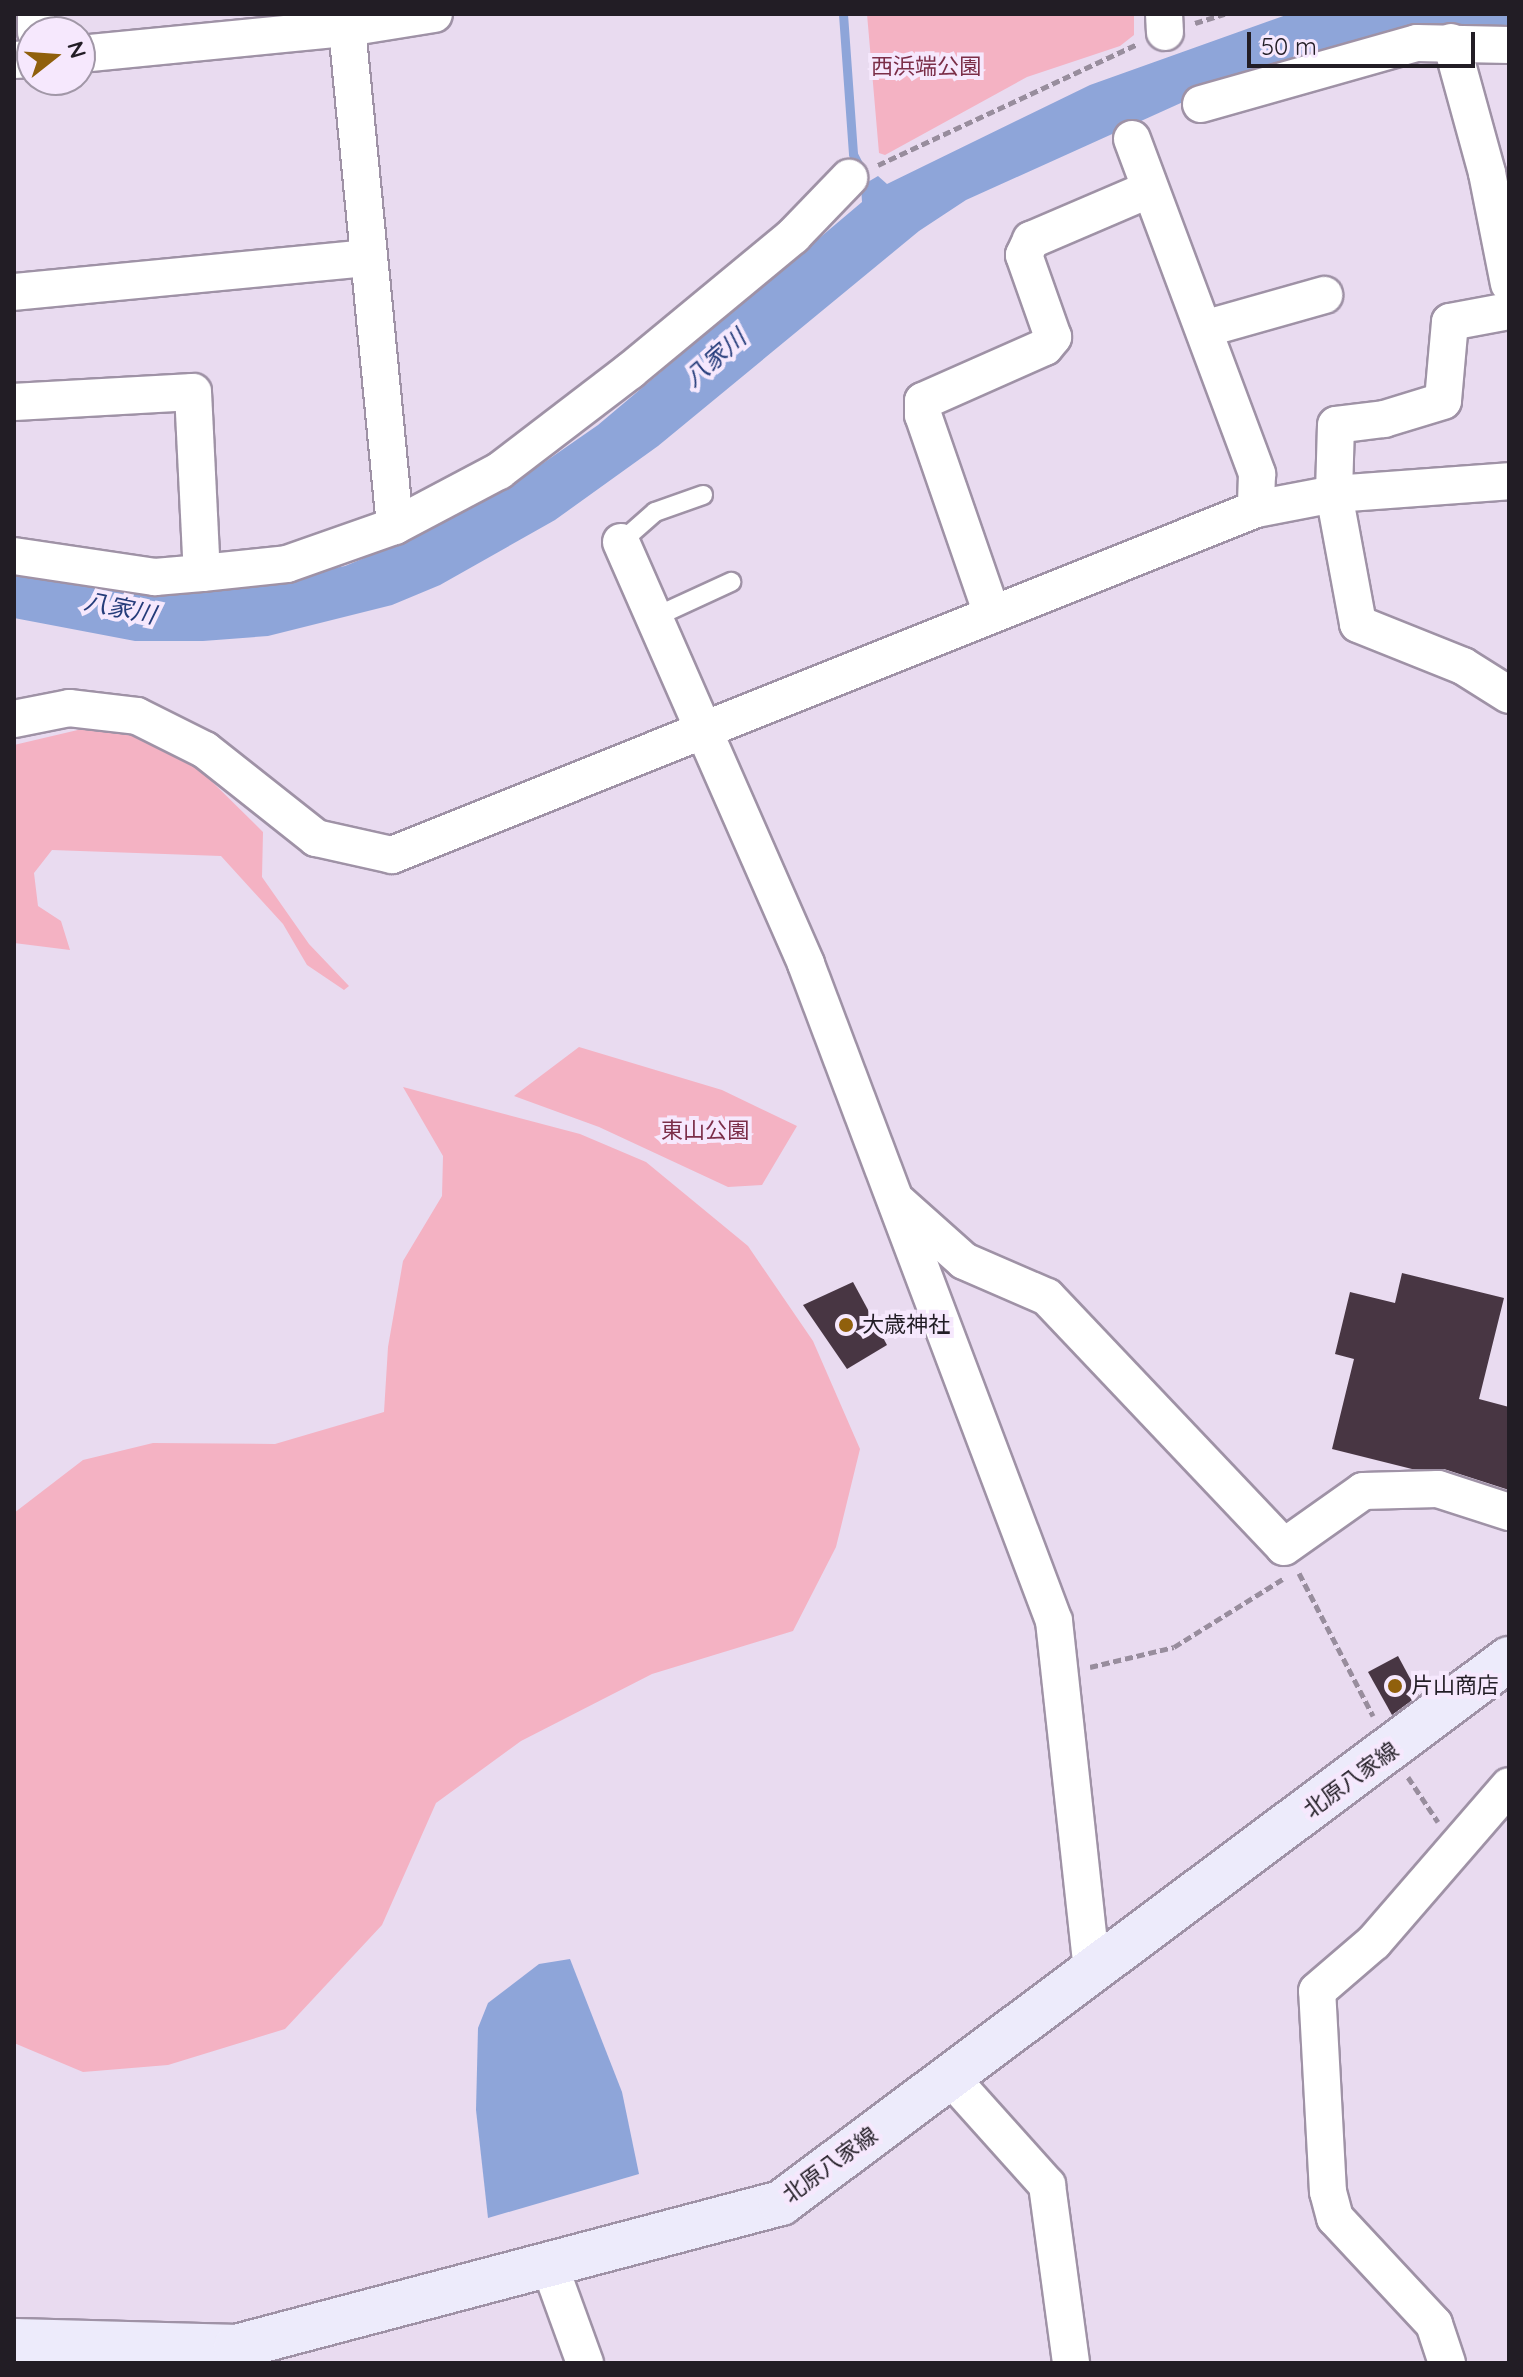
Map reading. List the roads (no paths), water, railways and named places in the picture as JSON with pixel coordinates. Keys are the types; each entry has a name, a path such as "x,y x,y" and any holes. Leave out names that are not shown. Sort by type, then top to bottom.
{"main road":[{"name":"北原八家線","path":"14,2341 236,2347 781,2203 1391,1751 1509,1659"}],"street":[{"path":"96,51 265,25 347,28 434,14"},
{"path":"347,28 366,258 395,526"},
{"path":"1451,42 1487,173 1509,284"},
{"path":"1201,104 1417,43 1509,45"},
{"path":"1132,139 1257,474 1256,509"},
{"path":"14,556 155,577 287,564 395,526 499,471 630,371 793,236 849,178"},
{"path":"992,614 923,415 923,401 1045,347 1053,337 1024,255 1031,240 1150,189"},
{"path":"14,292 366,258"},
{"path":"1204,329 1324,295"},
{"path":"1509,311 1450,322 1443,401 1384,419 1336,425 1334,494 1358,624 1463,666 1509,695"},
{"path":"14,402 193,392 202,573"},
{"path":"14,719 69,708 137,716 205,750 316,838 392,855 705,727 1256,509 1334,494 1509,481"},
{"path":"621,542 705,727 806,964 1054,1621 1092,1970"},
{"path":"895,1200 964,1261 1047,1297 1284,1547 1363,1491 1438,1489 1509,1512"},
{"path":"1447,2363 1434,2324 1335,2218 1328,2192 1317,1991 1374,1942 1509,1786"},
{"path":"951,2078 1047,2185 1071,2363"},
{"path":"549,2264 585,2363"}],"lane":[{"path":"621,542 655,512 703,495"},
{"path":"655,617 731,582"}],"water":[{"name":"八家川","path":"1289,14 1509,14 1509,33 1214,88 966,200 919,231 658,446 555,520 440,585 392,605 268,636 203,641 135,641 14,618 14,566 158,591 224,590 345,566 420,535 513,484 598,425 862,202 861,186 878,176 887,184 1090,85"},
{"path":"570,1959 622,2092 639,2174 488,2218 476,2110 478,2028 488,2003 539,1964"}],"waterway":[{"path":"843,14 853,154 862,172"}],"place":[{"name":"大歳神社","path":"846,1325"},
{"name":"片山商店","path":"1395,1686"}],"park label":[{"name":"西浜端公園","path":"926,67"},
{"name":"東山公園","path":"705,1131"}]}
